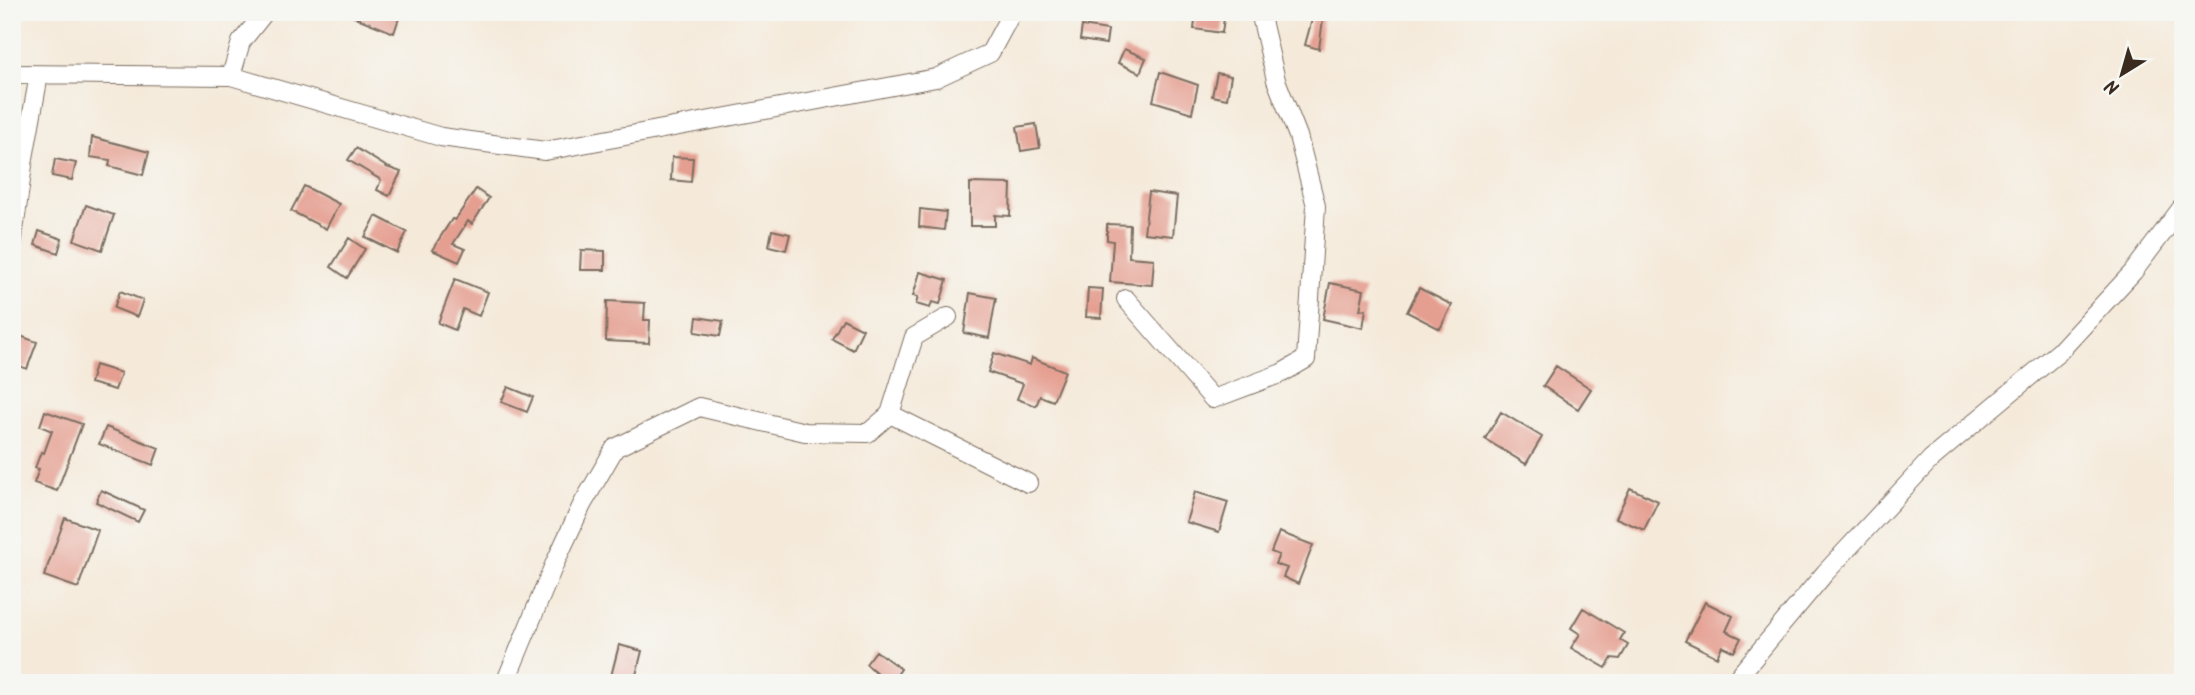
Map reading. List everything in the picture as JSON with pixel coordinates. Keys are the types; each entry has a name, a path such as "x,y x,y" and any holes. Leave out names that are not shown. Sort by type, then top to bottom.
{"street":[{"path":"231,76 241,42 265,12"},
{"path":"12,74 231,76 441,136 545,151 936,78 990,53 1012,12"},
{"path":"1126,299 1213,399 1282,373 1306,359 1316,206 1298,136 1276,80 1260,12"},
{"path":"12,244 39,75"},
{"path":"1733,683 1825,573 1931,459 2059,352 2133,272 2183,206"},
{"path":"505,683 565,541 615,448 699,407 805,432 868,433 890,414 914,337 948,317"},
{"path":"890,414 1028,483"}],"building":[{"path":"342,12 401,12 394,33"},
{"path":"1314,12 1324,12 1319,49 1305,45"},
{"path":"1196,13 1224,18 1222,33 1194,29"},
{"path":"1082,26 1108,30 1106,44 1080,40"},
{"path":"1124,49 1146,58 1140,73 1118,63"},
{"path":"1160,72 1198,85 1192,113 1153,101"},
{"path":"1217,73 1231,76 1227,99 1212,96"},
{"path":"1036,124 1040,148 1021,151 1017,127"},
{"path":"92,137 149,152 143,175 109,166 110,160 90,157"},
{"path":"356,148 387,167 401,172 389,196 377,190 381,180 348,160"},
{"path":"672,157 693,158 691,182 671,180"},
{"path":"55,159 76,163 72,180 52,176"},
{"path":"970,183 1011,184 1010,216 995,215 995,226 970,226"},
{"path":"304,186 339,204 326,229 291,211"},
{"path":"476,189 489,198 472,224 468,221 453,244 465,249 459,262 432,250 452,219 455,220"},
{"path":"1149,192 1177,196 1173,236 1144,233"},
{"path":"86,205 114,215 102,250 74,240"},
{"path":"920,209 946,212 944,230 919,227"},
{"path":"376,216 407,232 397,253 365,237"},
{"path":"1107,224 1130,225 1129,257 1154,259 1152,285 1110,282 1113,241 1107,240"},
{"path":"772,230 790,234 786,250 769,246"},
{"path":"39,231 62,239 58,253 35,245"},
{"path":"349,238 365,249 347,278 331,267"},
{"path":"581,250 605,251 605,270 580,270"},
{"path":"920,272 947,280 940,304 932,302 930,308 916,304 918,297 913,296"},
{"path":"455,279 488,292 479,316 463,309 455,330 438,323"},
{"path":"1330,283 1364,290 1360,310 1366,309 1363,328 1323,319"},
{"path":"1088,288 1103,289 1101,318 1086,317"},
{"path":"1419,288 1452,305 1440,329 1407,312"},
{"path":"120,291 143,300 137,317 114,308"},
{"path":"970,293 996,298 989,338 964,333"},
{"path":"607,301 645,303 644,320 650,320 649,343 606,341"},
{"path":"697,317 723,321 720,336 695,332"},
{"path":"843,319 863,329 853,350 832,339"},
{"path":"12,333 37,342 27,369 12,363"},
{"path":"994,353 1030,365 1032,358 1065,371 1053,401 1040,396 1036,406 1017,399 1023,384 988,372"},
{"path":"95,365 121,373 115,390 90,383"},
{"path":"1556,366 1591,389 1578,409 1543,386"},
{"path":"508,387 533,397 527,412 501,402"},
{"path":"45,411 82,424 57,491 34,483 39,469 35,468 52,431 40,426"},
{"path":"1501,412 1542,437 1526,464 1485,439"},
{"path":"106,427 159,448 153,465 99,444"},
{"path":"1630,488 1658,501 1644,530 1616,518"},
{"path":"101,490 144,510 138,522 96,502"},
{"path":"1195,492 1228,502 1219,532 1186,522"},
{"path":"65,518 98,530 78,588 44,576"},
{"path":"1279,532 1313,545 1298,584 1283,577 1287,568 1275,564 1279,555 1271,552"},
{"path":"1705,602 1733,616 1726,631 1741,638 1734,652 1722,646 1717,657 1685,641"},
{"path":"1583,608 1624,633 1620,640 1628,645 1620,659 1612,658 1606,668 1571,648 1580,634 1571,628"},
{"path":"619,645 642,651 634,683 610,680"},
{"path":"876,651 901,669 891,683 870,683 877,673 866,664"}]}
